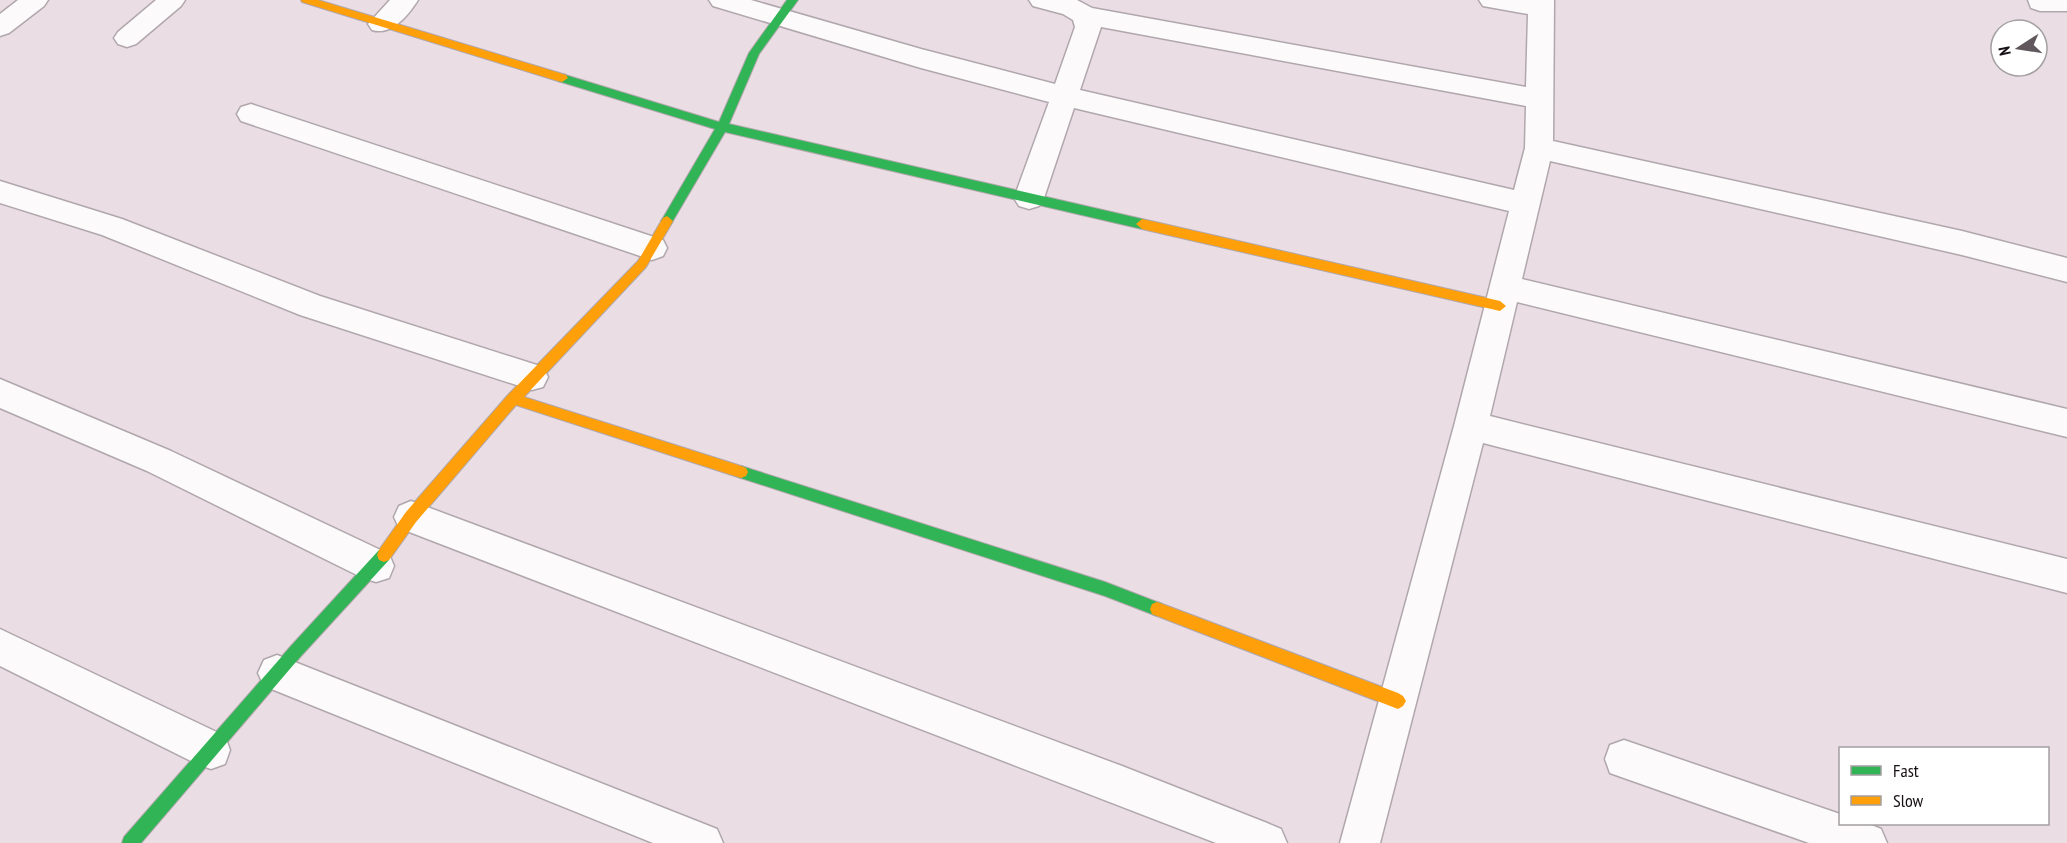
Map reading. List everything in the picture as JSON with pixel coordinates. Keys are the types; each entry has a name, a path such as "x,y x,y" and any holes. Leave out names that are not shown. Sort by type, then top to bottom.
{"street":[{"path":"0,27 35,0"},
{"path":"126,38 172,0"},
{"path":"306,0 722,127 1029,198 1502,297 2067,423"},
{"path":"381,24 405,0"},
{"path":"722,0 786,9 1064,97 1525,204"},
{"path":"1042,0 1071,7 1084,15 1540,99"},
{"path":"1360,843 1472,426 1539,148 1541,4 1492,0"},
{"path":"2040,2 2067,2"},
{"path":"130,843 277,673 376,566 411,517 523,388 642,264 722,127 754,53 786,9"},
{"path":"1029,198 1088,27 1084,15"},
{"path":"251,114 652,248"},
{"path":"1539,148 1962,243 2067,270"},
{"path":"0,192 112,227 523,388 1105,589 1398,701"},
{"path":"0,393 159,461 376,566"},
{"path":"1472,426 2067,576"},
{"path":"411,517 1267,843"},
{"path":"0,647 211,750"},
{"path":"277,673 703,843"},
{"path":"1624,759 1867,843"}],"traffic: fast":[{"path":"667,221 722,127 754,53 793,0"},
{"path":"562,78 722,127 1142,224"},
{"path":"741,472 1105,589 1157,609"},
{"path":"130,843 296,651 384,555"}],"traffic: slow":[{"path":"306,0 562,78"},
{"path":"384,555 411,517 513,399 642,264 667,221"},
{"path":"1142,224 1500,306"},
{"path":"513,399 741,472"},
{"path":"1157,609 1398,701"}]}
